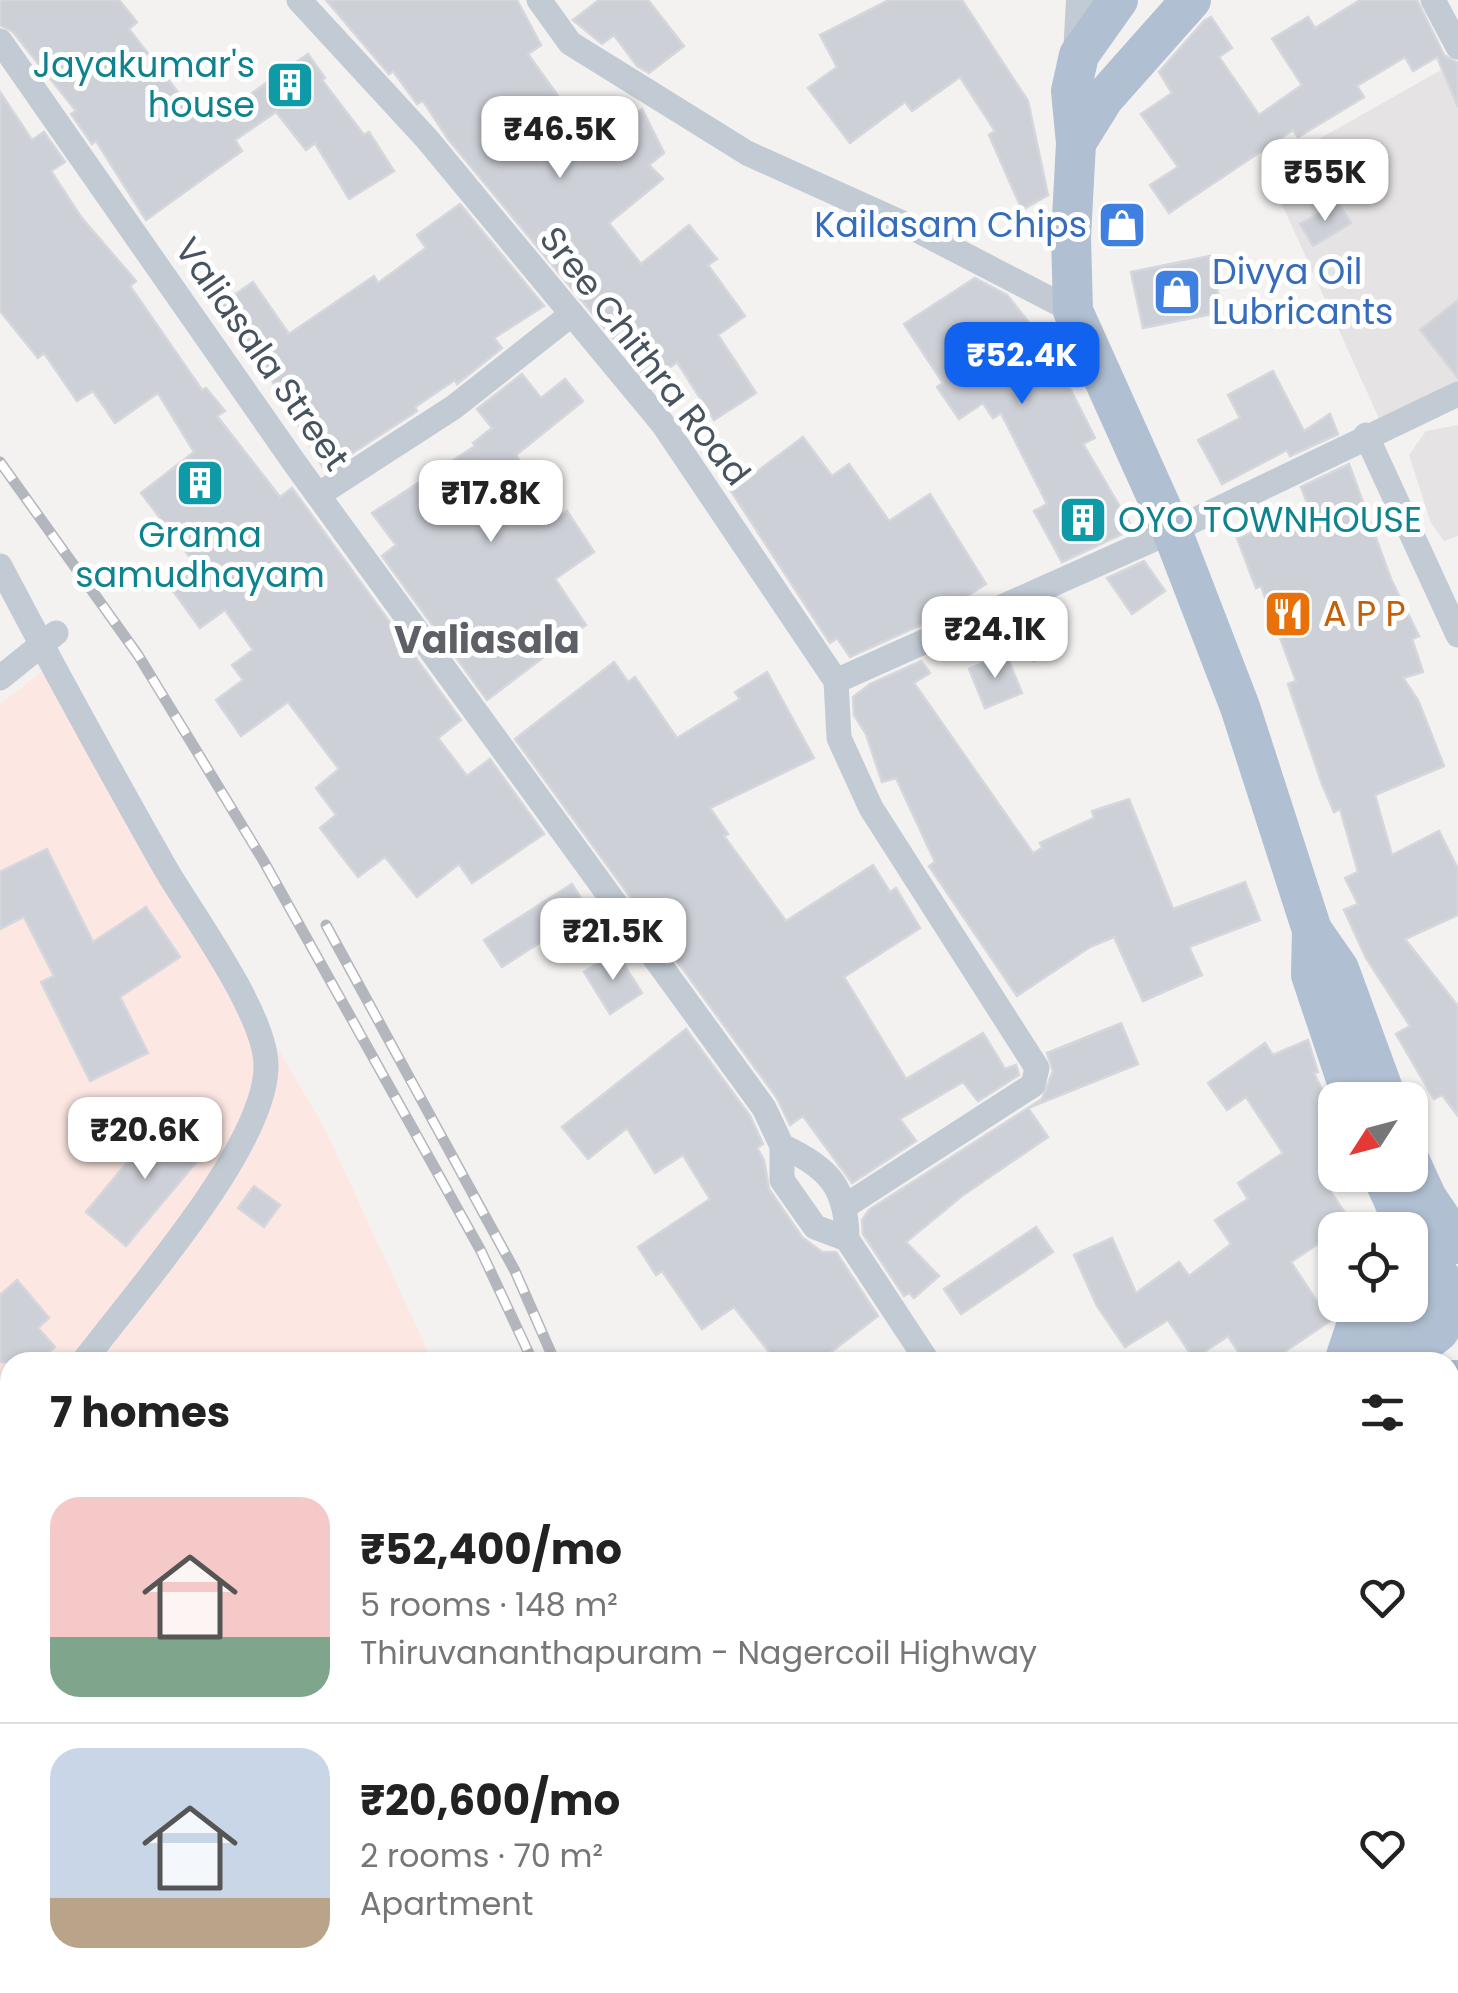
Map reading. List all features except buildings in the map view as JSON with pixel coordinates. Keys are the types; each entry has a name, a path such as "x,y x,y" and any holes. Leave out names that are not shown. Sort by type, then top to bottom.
{"main road":[{"path":"1118,0 1079,55 1071,91 1076,143 1070,236 1074,311 1172,531 1240,707 1312,930 1339,968 1380,1082"},
{"path":"1076,143 1104,98 1182,3"},
{"path":"1312,930 1310,975 1347,1082"},
{"path":"1424,1192 1458,1244"},
{"path":"1428,1260 1457,1300"},
{"path":"1365,1352 1418,1309 1457,1300"},
{"path":"1413,1352 1439,1331 1457,1300"},
{"path":"1347,1352 1357,1322"}],"street":[{"name":"Sree Chithra Road","path":"299,0 427,139 663,424 836,681 840,738 871,808 1037,1068 1032,1085 847,1205"},
{"path":"539,0 570,42 747,152 913,228 1074,311"},
{"path":"1079,55 1082,0"},
{"path":"1433,0 1456,40"},
{"name":"Valiasala Street","path":"0,41 318,496 764,1108 782,1146"},
{"path":"318,496 454,407 572,314"},
{"path":"836,681 1172,531 1458,394"},
{"path":"1366,435 1458,634"},
{"path":"0,566 48,638 252,1013 263,1042 267,1070 255,1114 225,1172 91,1352"},
{"path":"0,678 48,638"},
{"path":"847,1239 815,1226 782,1180 782,1146 815,1161 847,1205 847,1239 921,1352"}],"shaded area":[{"path":"1448,66 1458,86 1458,395 1381,423 1266,169"},
{"path":"1458,425 1458,536 1444,541 1431,523 1409,455 1426,431"},
{"path":"52,664 324,1127 428,1352 0,1352 0,704"}],"railway":[{"path":"0,462 138,655 263,860 481,1251 528,1352"},
{"path":"326,925 515,1271 551,1352"}],"place":[{"name":"Jayakumar's house","path":"290,85"},
{"name":"Kailasam Chips","path":"1122,225"},
{"name":"Divya Oil Lubricants","path":"1177,292"},
{"name":"Grama samudhayam","path":"200,483"},
{"name":"OYO TOWNHOUSE","path":"1083,520"},
{"name":"A P P","path":"1288,614"}],"district":[{"name":"Valiasala","path":"487,640"}]}
